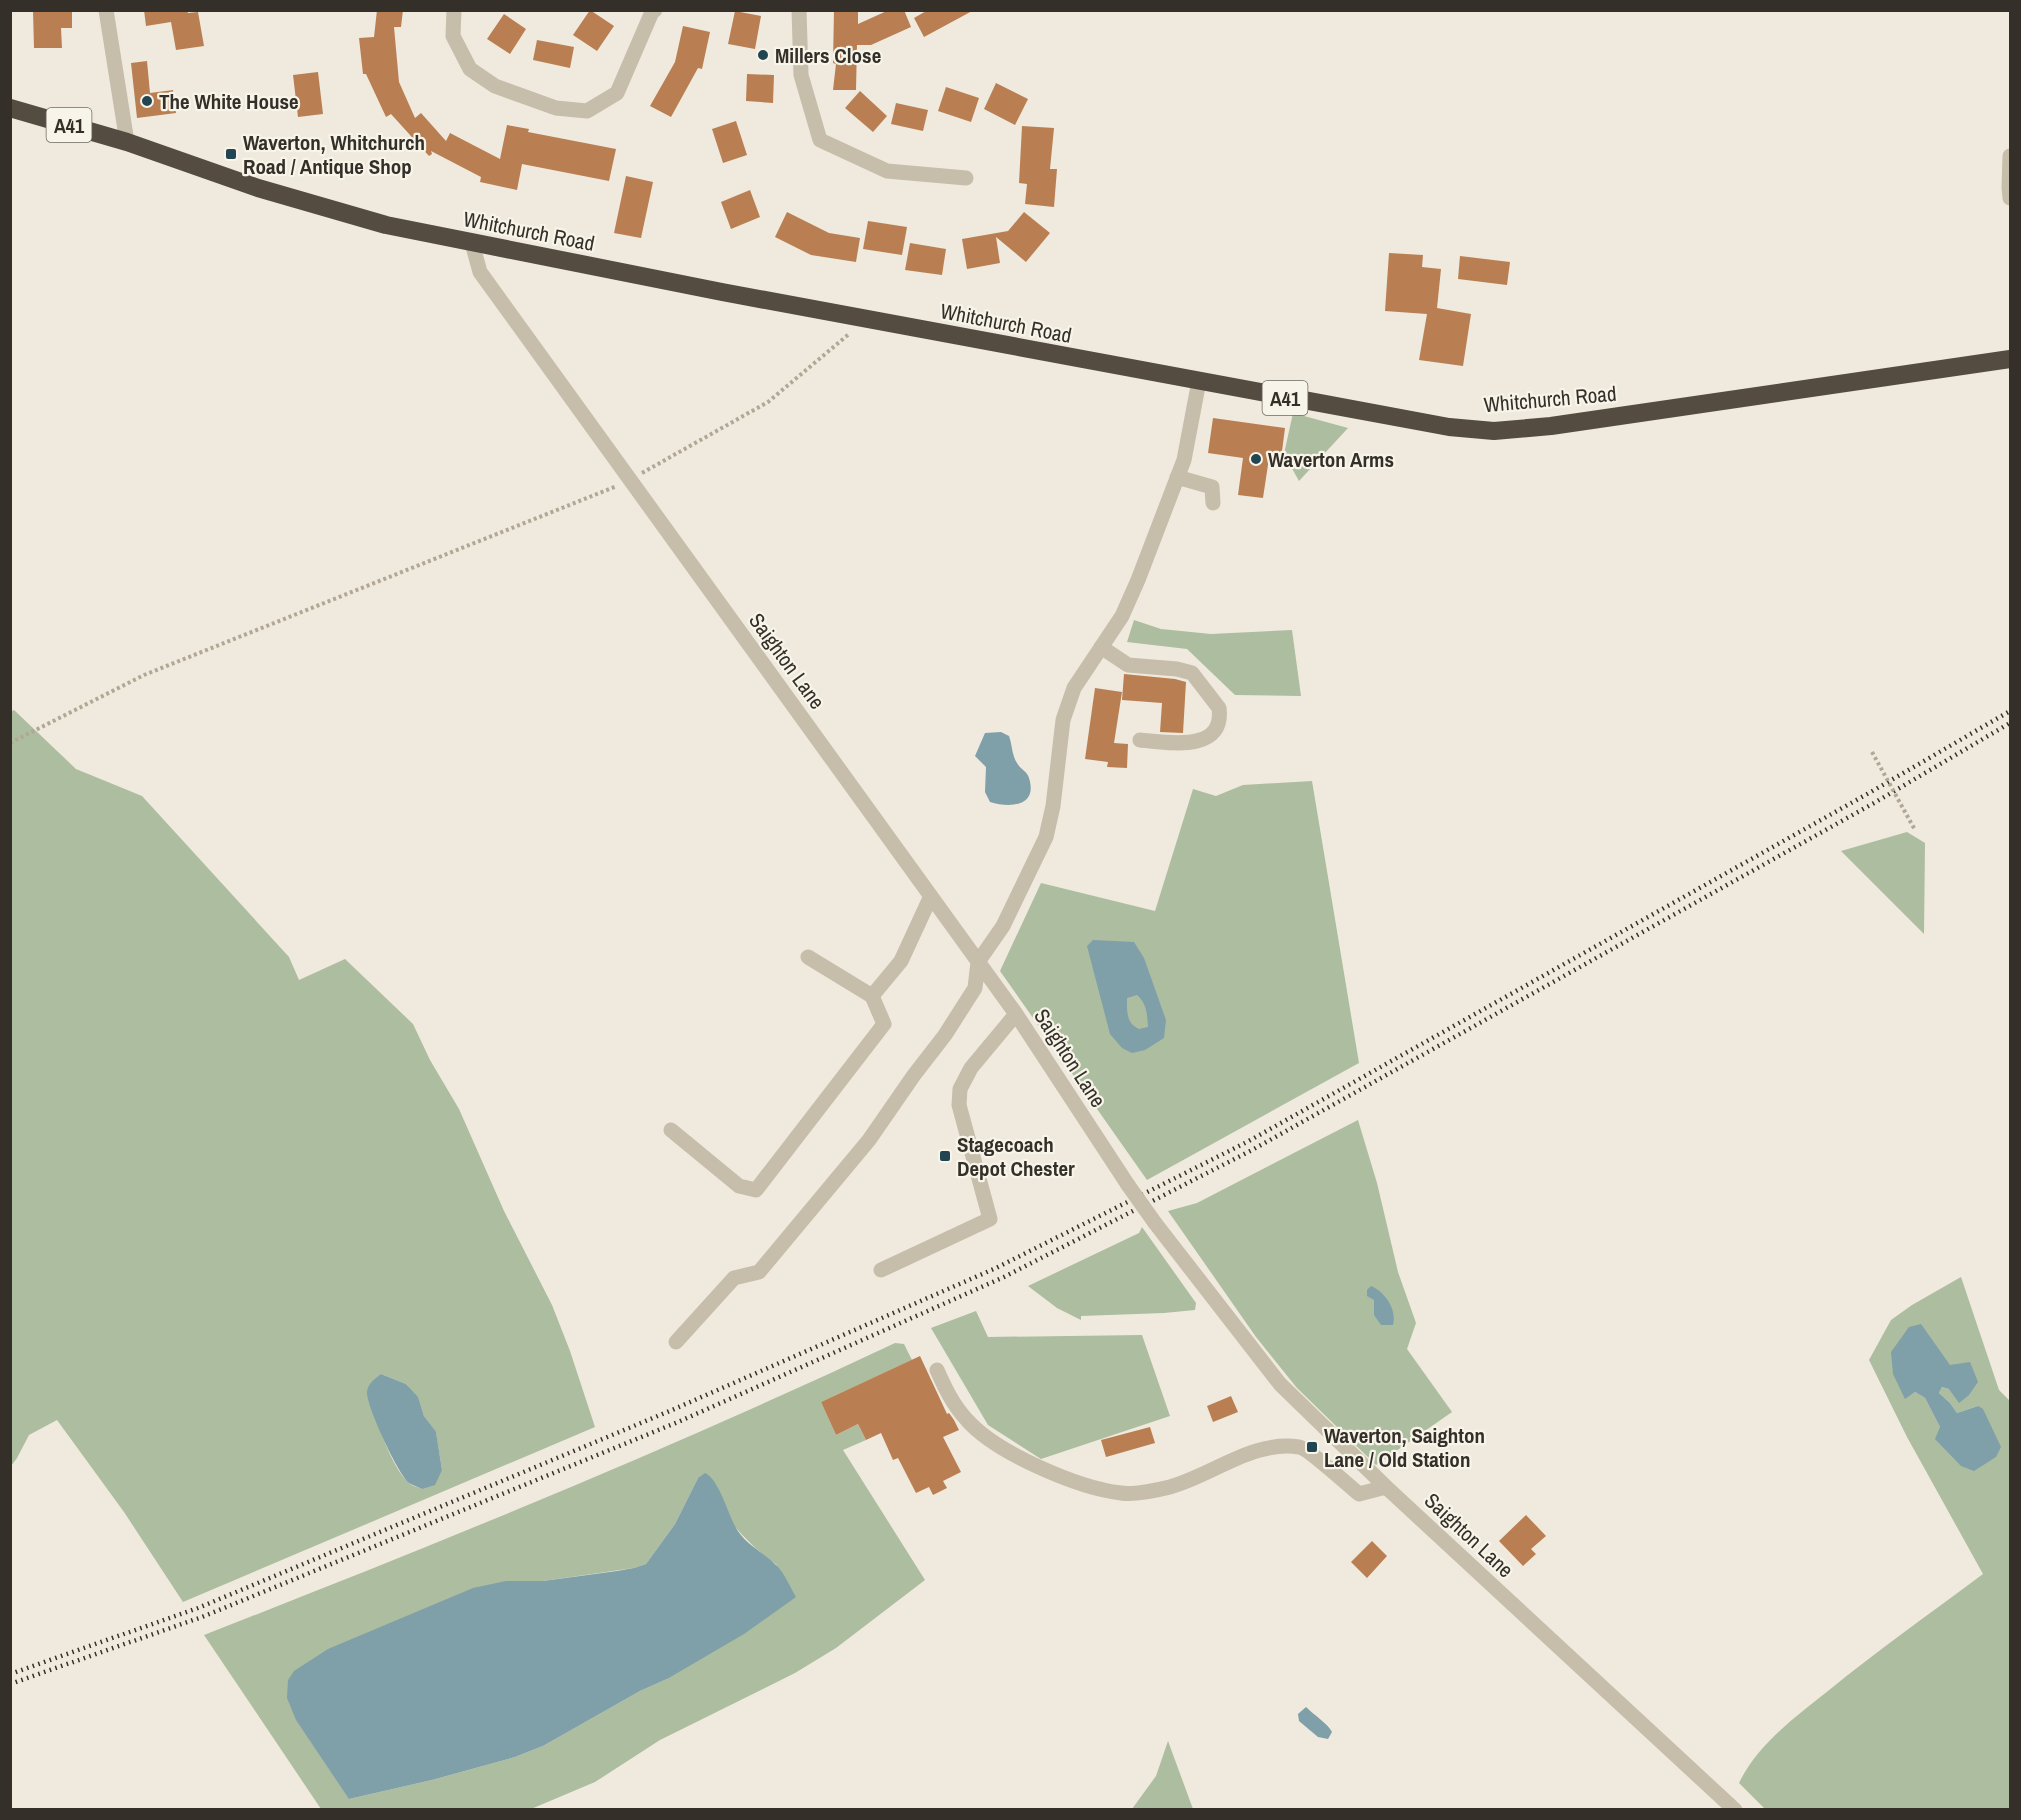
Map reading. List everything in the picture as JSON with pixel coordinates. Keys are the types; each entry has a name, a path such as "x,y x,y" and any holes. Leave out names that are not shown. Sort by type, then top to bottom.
{"highway":[{"name":"Whitchurch Road","path":"10,108 127,142 258,188 386,225 855,317 1449,427 1494,430 1551,426 2010,359"}],"street":[{"path":"106,10 127,142"},
{"path":"453,10 453,36 470,69 495,86 556,108 587,111 617,93 652,12 655,10"},
{"path":"799,10 801,75 819,140 887,171 966,178"},
{"path":"2010,156 2010,198"},
{"name":"Saighton Lane","path":"472,243 480,272 1016,1014 1155,1223 1280,1384 1386,1487 1735,1809"},
{"path":"676,1342 734,1278 759,1272 869,1140 945,1035 975,988 978,962 1003,926 1046,837 1053,806 1063,720 1074,688 1122,616 1178,477 1184,460 1199,381"},
{"path":"1178,477 1212,487 1213,503"},
{"path":"1101,647 1128,665 1191,672 1219,708 1217,726 1203,740 1181,744 1140,740"},
{"path":"872,996 901,961 931,896"},
{"path":"671,1130 739,1186 756,1190 884,1024 872,996 808,957"},
{"path":"881,1270 990,1219 959,1105 960,1089 971,1068 1016,1014"},
{"path":"937,1370 951,1399 968,1421 995,1443 1041,1467 1088,1487 1124,1494 1171,1487 1270,1447 1302,1447 1359,1494 1386,1487"}],"path":[{"path":"10,743 144,675 597,495 630,479 768,402 849,334 855,317"},
{"path":"1872,753 1916,830"}],"green space":[{"path":"1293,413 1348,428 1299,481 1284,454"},
{"path":"1134,620 1161,629 1211,634 1292,630 1301,696 1235,695 1187,649 1127,642"},
{"path":"14,710 76,769 142,796 289,957 299,980 345,959 413,1024 430,1060 459,1109 504,1211 552,1305 595,1427 183,1602 124,1512 57,1420 29,1435 11,1466 10,712","holes":["381,1374 406,1384 418,1398 424,1416 436,1433 442,1470 422,1489 409,1483 396,1466 384,1441 367,1393"]},
{"path":"1312,781 1359,1063 1147,1180 1000,971 1041,883 1155,911 1193,789 1216,796 1243,785"},
{"path":"1907,832 1925,843 1924,934 1841,851"},
{"path":"1358,1120 1377,1183 1398,1272 1416,1323 1407,1349 1452,1412 1376,1465 1297,1388 1256,1337 1168,1211 1197,1203"},
{"path":"1142,1227 1196,1303 1195,1310 1081,1316 1081,1320 1057,1308 1028,1286 1139,1233"},
{"path":"1961,1277 1999,1390 2010,1401 2010,1809 1765,1809 1739,1783 1756,1756 1767,1744 1790,1722 1885,1646 1983,1574 1907,1437 1869,1360 1891,1320","holes":["1950,1366 1949,1389 1942,1387 1939,1393 1957,1413 1978,1406 1940,1427 1925,1398 1915,1392 1905,1398"]},
{"path":"976,1311 988,1337 1142,1335 1170,1416 1041,1459 988,1425 931,1328"},
{"path":"895,1343 904,1344 912,1360 821,1402 836,1435 858,1424 866,1440 843,1450 925,1580 836,1648 795,1673 660,1740 595,1782 531,1809 321,1809 204,1635 552,1495 810,1383","holes":["698,1478 743,1536 777,1565 667,1679 640,1691 543,1746 515,1757 432,1780 349,1799 506,1581 543,1581 634,1568 646,1564 675,1524"]},
{"path":"1168,1741 1193,1809 1132,1809 1156,1776"}],"water":[{"path":"1001,732 1009,736 1015,760 1028,776 1031,788 1026,800 1014,805 990,802 985,792 986,767 975,756 985,733"},
{"path":"1093,940 1134,942 1144,958 1166,1020 1164,1038 1145,1050 1132,1053 1122,1048 1110,1034 1087,946","holes":["1137,995 1146,1009 1148,1027 1139,1029 1129,1020 1127,1012 1127,998"]},
{"path":"1371,1286 1381,1292 1389,1302 1393,1313 1393,1325 1381,1325 1374,1315 1374,1300 1367,1296 1367,1290"},
{"path":"1921,1324 1950,1365 1970,1362 1978,1382 1969,1395 1959,1403 1949,1389 1942,1387 1939,1393 1957,1413 1978,1406 1983,1409 2001,1447 1996,1457 1974,1471 1961,1466 1935,1439 1940,1427 1925,1398 1915,1392 1905,1399 1893,1374 1891,1352 1909,1327"},
{"path":"381,1374 406,1384 418,1397 424,1416 436,1432 442,1470 435,1485 422,1489 409,1483 391,1454 377,1424 367,1392 370,1384"},
{"path":"705,1473 714,1482 739,1532 748,1543 779,1568 796,1597 744,1634 667,1679 640,1691 543,1746 515,1757 432,1780 349,1799 296,1720 287,1698 288,1680 294,1671 328,1649 473,1588 506,1581 543,1581 617,1571 646,1564 675,1524 698,1478"},
{"path":"1306,1707 1330,1729 1332,1732 1328,1739 1318,1737 1299,1721 1298,1714"}],"building":[{"path":"144,10 198,12 204,46 176,50 171,22 146,26"},
{"path":"377,10 403,10 401,27 394,27 399,82 415,118 421,113 446,141 450,133 500,159 507,125 529,129 528,132 616,149 609,181 522,164 517,190 480,182 481,177 431,151 432,154 429,156 391,114 386,117 366,74 363,74 359,38 374,37"},
{"path":"590,10 614,26 597,51 573,35"},
{"path":"834,10 858,10 858,24 889,10 904,10 911,27 871,45 857,45 856,90 833,90 836,64 833,63"},
{"path":"928,10 974,10 924,37 914,18"},
{"path":"33,11 72,11 72,28 61,28 62,48 34,48"},
{"path":"735,11 761,16 755,49 728,44"},
{"path":"504,14 526,29 510,54 487,39"},
{"path":"683,26 710,32 702,69 698,68 671,117 650,106 675,62"},
{"path":"537,40 574,47 570,68 533,60"},
{"path":"147,61 150,93 173,90 176,113 137,118 131,63"},
{"path":"318,72 323,114 298,117 293,75"},
{"path":"747,74 774,75 773,103 746,101"},
{"path":"996,83 1028,99 1015,125 984,109"},
{"path":"946,87 979,98 971,122 938,111"},
{"path":"860,91 887,116 873,132 845,108"},
{"path":"896,103 928,110 923,131 891,124"},
{"path":"736,121 747,155 723,163 712,129"},
{"path":"1022,126 1054,128 1050,169 1057,169 1054,207 1025,204 1027,184 1019,183"},
{"path":"626,176 653,182 641,238 614,233"},
{"path":"750,190 760,217 731,229 721,202"},
{"path":"787,212 829,233 860,238 856,262 811,255 775,237"},
{"path":"1024,212 1050,233 1026,262 996,237 1000,263 967,269 962,239 1008,231"},
{"path":"868,221 907,227 902,255 863,249"},
{"path":"910,243 946,249 942,275 905,270"},
{"path":"1389,253 1423,255 1422,267 1441,269 1437,308 1471,314 1463,366 1419,360 1427,314 1385,311"},
{"path":"1460,256 1510,262 1507,285 1458,279"},
{"name":"Waverton Arms","path":"1213,418 1285,428 1281,459 1269,458 1263,498 1238,495 1243,458 1208,453"},
{"path":"1124,674 1186,682 1183,733 1160,732 1162,703 1122,700"},
{"path":"1095,688 1122,692 1114,743 1128,744 1127,768 1107,767 1108,762 1085,759"},
{"path":"920,1356 947,1414 949,1413 959,1430 943,1437 961,1472 943,1481 947,1488 933,1495 929,1487 916,1493 898,1458 893,1460 881,1433 866,1440 858,1424 836,1435 821,1402"},
{"path":"1231,1396 1238,1412 1213,1422 1207,1406"},
{"path":"1150,1427 1155,1443 1106,1457 1101,1440"},
{"path":"1526,1515 1546,1536 1531,1549 1536,1554 1523,1566 1499,1541"},
{"path":"1372,1541 1387,1556 1367,1578 1351,1562"}],"railway":[{"path":"10,1674 198,1608 672,1410 996,1268 1247,1142 1869,793 2010,711"},
{"path":"10,1684 202,1617 678,1422 1004,1277 1252,1150 1874,803 2010,723"}],"place":[{"name":"Millers Close","path":"763,55"},
{"name":"The White House","path":"147,101"},
{"name":"Waverton, Whitchurch Road / Antique Shop","path":"231,154"},
{"name":"Waverton Arms","path":"1256,459"},
{"name":"Stagecoach Depot Chester","path":"945,1156"},
{"name":"Waverton, Saighton Lane / Old Station","path":"1312,1447"}]}
